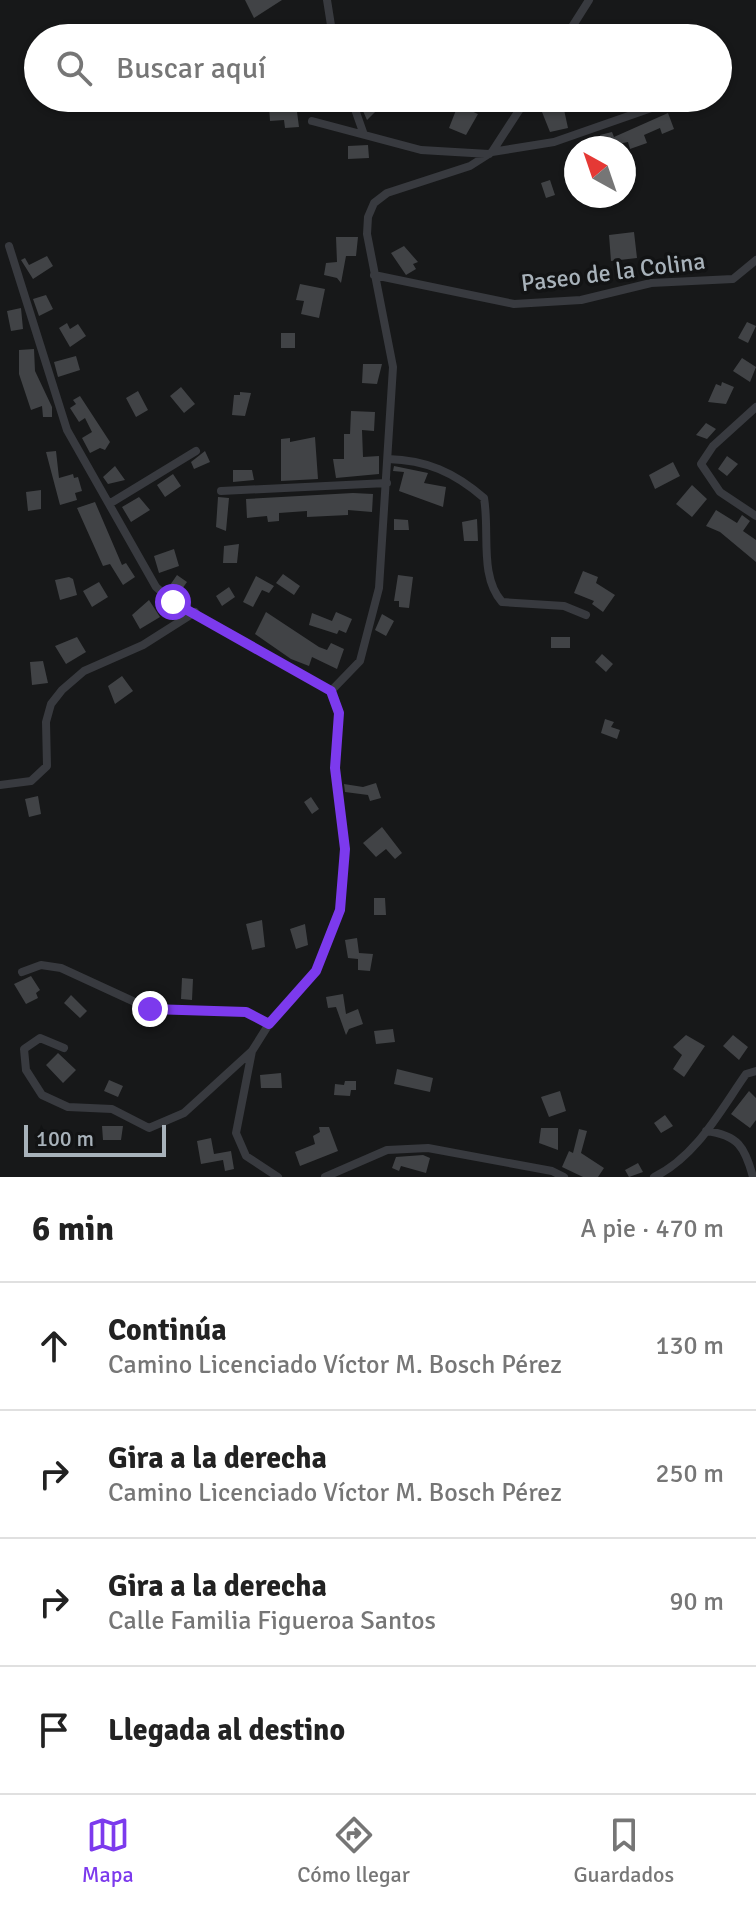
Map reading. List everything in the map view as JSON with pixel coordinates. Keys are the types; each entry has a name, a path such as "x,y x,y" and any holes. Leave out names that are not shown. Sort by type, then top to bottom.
{"street":[{"path":"327,0 331,24"},
{"path":"574,24 589,0"},
{"path":"356,112 363,132"},
{"path":"331,691 360,661 379,588 393,367 367,234 368,217 374,203 387,193 470,166 491,153 518,112"},
{"path":"312,121 363,132 421,150 491,153 554,142 640,112"},
{"path":"9,246 67,430 156,587 173,602 331,691 339,713 335,768 345,849 340,910 316,971 269,1024 252,1051 184,1113 149,1128 112,1109 68,1107 42,1095 26,1070 24,1049 40,1038 64,1048"},
{"name":"Paseo de la Colina","path":"374,275 514,304 581,300 651,283 733,279 756,260"},
{"path":"756,407 713,446 701,464 720,492 756,516"},
{"path":"109,504 196,451"},
{"path":"388,459 419,460 462,479 484,498 489,548 487,574 493,592 502,602 564,606 586,615"},
{"path":"221,491 387,483"},
{"path":"0,785 31,781 47,766 46,722 51,704 74,678 143,645 195,612"},
{"path":"22,972 41,965 61,968 150,1009 246,1012 269,1024"},
{"path":"252,1051 236,1133 246,1156 278,1177"},
{"path":"654,1177 670,1169 706,1131 746,1074 756,1071"},
{"path":"706,1131 734,1137 743,1147 753,1177"},
{"path":"325,1177 387,1150 428,1148 548,1170 564,1177"}],"building":[{"path":"245,0 282,0 254,18"},
{"path":"269,112 297,112 299,127 285,128 284,120 270,121"},
{"path":"363,112 375,112 367,120"},
{"path":"455,112 478,114 466,135 449,128"},
{"path":"542,112 565,112 568,128 550,132"},
{"path":"668,113 674,129 662,134 660,128 644,135 647,143 636,147 636,136 616,136"},
{"path":"368,145 369,158 348,159 348,146"},
{"path":"550,180 555,195 546,198 541,183"},
{"path":"634,232 637,258 611,261 609,235"},
{"path":"336,237 358,237 356,256 346,256 341,283 337,278 324,275 326,263 337,262"},
{"path":"404,246 418,262 413,264 416,269 406,275 391,253"},
{"path":"47,256 53,266 33,279 21,260 25,258 29,265"},
{"path":"300,284 325,289 319,318 301,314 304,301 296,300"},
{"path":"46,295 53,309 39,316 33,299"},
{"path":"21,308 23,329 11,331 7,311"},
{"path":"747,322 756,326 748,343 738,338"},
{"path":"67,323 70,329 78,324 86,336 70,347 59,328"},
{"path":"281,333 295,333 295,348 281,348"},
{"path":"34,349 35,371 52,407 52,417 43,417 42,406 31,410 19,374 19,350"},
{"path":"76,356 80,370 58,377 54,362"},
{"path":"742,358 756,367 750,382 733,371"},
{"path":"363,364 382,364 377,384 362,383"},
{"path":"722,382 734,387 726,404 708,402 716,384 721,386"},
{"path":"181,387 195,404 184,413 170,396"},
{"path":"138,391 148,410 136,417 126,398"},
{"path":"240,392 251,393 245,416 232,415 234,395 240,395"},
{"path":"80,396 110,442 105,450 100,448 90,453 82,438 92,432 85,418 79,422 70,408 76,404 73,400"},
{"path":"351,411 375,412 374,431 362,430 363,457 379,456 379,474 336,478 333,459 344,459 344,434 350,434"},
{"path":"706,423 716,429 707,439 696,435"},
{"path":"315,437 318,479 281,481 281,439 290,438 290,442"},
{"path":"56,451 59,478 73,474 74,478 78,477 82,491 75,493 77,500 60,505 46,452"},
{"path":"205,451 210,462 194,469 191,462"},
{"path":"727,456 738,464 727,476 718,469"},
{"path":"673,462 680,476 655,489 649,475"},
{"path":"115,466 125,480 108,484 103,477"},
{"path":"394,466 428,473 424,483 446,487 443,507 399,491 404,472 393,471"},
{"path":"233,470 252,470 254,480 233,482"},
{"path":"173,474 181,486 165,497 157,485"},
{"path":"692,485 707,499 692,517 676,504"},
{"path":"41,490 41,509 28,511 26,492"},
{"path":"373,494 372,512 348,510 348,515 307,517 307,511 279,513 279,521 268,522 267,516 247,518 246,499"},
{"path":"139,497 150,510 131,522 122,507"},
{"path":"218,497 229,498 226,531 216,527"},
{"path":"95,502 122,565 126,563 135,577 123,585 110,564 103,566 77,508"},
{"path":"716,510 737,523 742,515 750,521 743,531 756,540 756,562 720,532 706,526"},
{"path":"394,519 408,520 409,530 394,530"},
{"path":"477,519 478,541 464,541 462,522"},
{"path":"239,544 237,563 223,563 224,546"},
{"path":"174,549 179,566 159,573 154,556"},
{"path":"583,571 598,577 596,583 615,595 603,612 592,604 594,601 574,593"},
{"path":"283,574 300,586 294,595 276,583"},
{"path":"177,575 187,582 177,596 168,588"},
{"path":"398,575 413,577 409,608 399,607 399,601 394,601"},
{"path":"256,576 274,586 269,593 262,590 253,607 243,602"},
{"path":"73,579 77,595 60,600 55,580"},
{"path":"99,582 108,597 92,607 83,591"},
{"path":"229,587 235,597 222,606 216,596"},
{"path":"149,600 160,617 140,629 132,615"},
{"path":"266,612 319,647 327,650 331,643 344,649 337,669 312,657 309,666 291,659 255,634"},
{"path":"336,612 352,619 346,633 339,630 337,634 309,625 312,613 332,621"},
{"path":"382,614 394,621 386,636 375,630"},
{"path":"77,637 86,652 66,664 55,646"},
{"path":"551,637 570,637 570,648 551,648"},
{"path":"602,654 613,664 606,672 595,662"},
{"path":"43,661 48,683 32,685 30,662"},
{"path":"122,676 133,691 115,704 108,686"},
{"path":"605,719 614,722 611,727 620,730 617,739 601,733"},
{"path":"376,783 381,798 370,801 368,795 345,792 344,784 363,787"},
{"path":"38,796 41,814 29,817 25,799"},
{"path":"311,797 319,809 312,814 304,802"},
{"path":"382,827 402,853 395,859 386,849 376,857 363,843"},
{"path":"374,898 385,898 386,915 374,915"},
{"path":"262,920 265,947 252,950 246,924"},
{"path":"305,924 308,945 296,949 290,929"},
{"path":"357,938 359,953 373,954 370,971 358,970 358,959 348,958 345,940"},
{"path":"31,976 40,990 36,993 38,998 26,1004 14,984"},
{"path":"182,978 193,979 192,1000 181,999"},
{"path":"343,994 346,1014 358,1009 363,1024 349,1029 346,1035 336,1007 328,1008 326,997"},
{"path":"71,995 87,1011 80,1018 64,1003"},
{"path":"393,1029 395,1042 376,1044 374,1031"},
{"path":"686,1035 705,1046 684,1077 673,1069 682,1055 673,1047"},
{"path":"733,1035 748,1047 739,1060 723,1046"},
{"path":"58,1053 76,1070 63,1083 46,1065"},
{"path":"397,1069 433,1078 430,1092 394,1084"},
{"path":"281,1073 282,1088 261,1088 260,1075"},
{"path":"109,1080 123,1086 118,1097 104,1091"},
{"path":"345,1081 356,1081 356,1090 351,1090 350,1096 334,1095 335,1084 344,1085"},
{"path":"560,1091 566,1111 549,1117 541,1097"},
{"path":"749,1091 756,1098 756,1120 750,1128 731,1114"},
{"path":"665,1115 673,1126 661,1133 654,1123"},
{"path":"102,1126 123,1126 121,1140 103,1140"},
{"path":"319,1127 329,1127 338,1151 300,1166 295,1152 315,1144 313,1136 320,1132"},
{"path":"541,1128 558,1128 558,1150 539,1143"},
{"path":"579,1129 587,1131 581,1153 604,1168 598,1177 583,1177 562,1167 569,1151 573,1153"},
{"path":"211,1138 214,1154 231,1151 234,1169 225,1171 223,1160 201,1164 197,1141"},
{"path":"423,1155 430,1158 426,1173 401,1166 399,1171 392,1168 396,1157"},
{"path":"638,1163 643,1172 629,1177 625,1170"}],"route":[{"path":"150,1009 246,1012 269,1024 316,971 340,910 345,849 335,768 339,713 331,691 173,602"}]}
